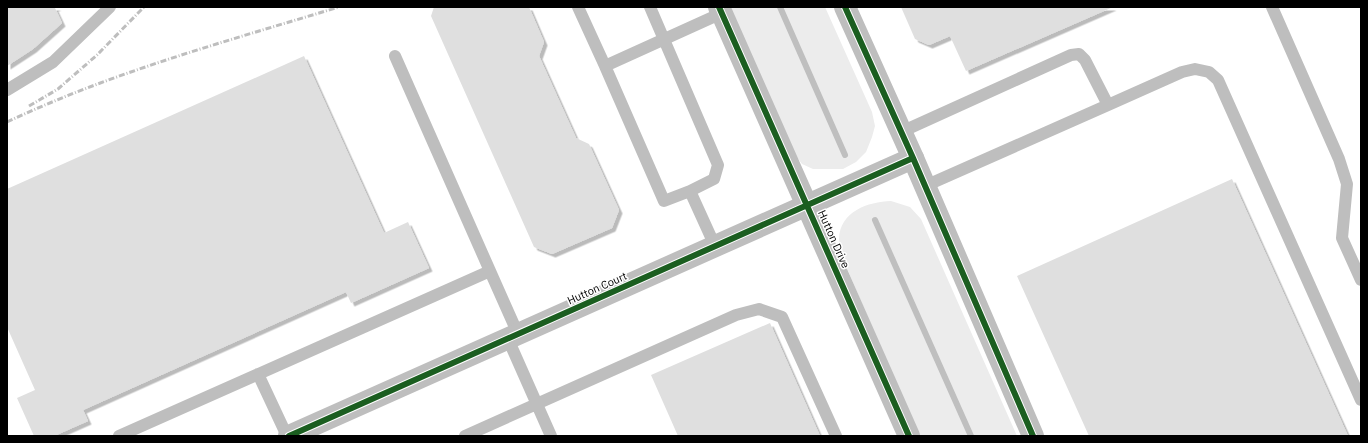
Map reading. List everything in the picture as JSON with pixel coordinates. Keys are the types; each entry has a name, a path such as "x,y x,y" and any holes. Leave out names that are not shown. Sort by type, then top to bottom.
{"street":[{"path":"845,7 913,158 1033,436"},
{"name":"Hutton Drive","path":"721,10 909,436"},
{"name":"Hutton Court","path":"288,436 913,158"}],"lane":[{"path":"7,90 53,62 110,7"},
{"path":"578,7 664,201 690,191 714,179 718,165 650,7"},
{"path":"1272,7 1339,160 1347,184 1342,238 1361,280"},
{"path":"605,66 665,39 721,10"},
{"path":"901,132 1071,55 1079,54 1085,60 1108,105"},
{"path":"395,56 490,271 537,404 551,436"},
{"path":"925,186 1182,72 1195,69 1209,72 1218,80 1361,400"},
{"path":"690,191 715,246"},
{"path":"119,436 490,271"},
{"path":"466,436 736,316 759,309 782,317 836,436"},
{"path":"258,374 288,436"}],"shaded area":[{"path":"728,7 825,7 872,112 875,126 866,152 856,162 843,169 813,169 802,164 793,152"},
{"path":"891,201 910,207 921,219 1017,436 919,436 846,266 839,242 844,221 850,215 873,203"}],"building":[{"path":"7,7 58,7 55,8 62,23 33,49 7,66"},
{"path":"434,7 529,7 544,42 539,56 576,138 589,144 619,210 612,228 552,254 534,247 431,16"},
{"path":"901,7 1113,7 966,71 950,36 929,45 915,39"},
{"path":"304,56 384,233 408,222 429,268 351,303 346,292 83,410 88,421 54,436 34,436 17,398 35,390 7,327 7,189"},
{"path":"1232,179 1348,436 1089,436 1017,276"},
{"path":"770,323 820,436 678,436 651,375"}],"waterway":[{"path":"780,7 845,155"},
{"path":"875,220 971,436"}],"railway":[{"path":"29,106 58,89 97,55 144,7"},
{"path":"7,122 47,104 171,58 339,7"}],"cycle path":[{"path":"719,7 909,436"},
{"path":"845,7 913,158 1033,436"},
{"path":"289,436 913,158"}]}
